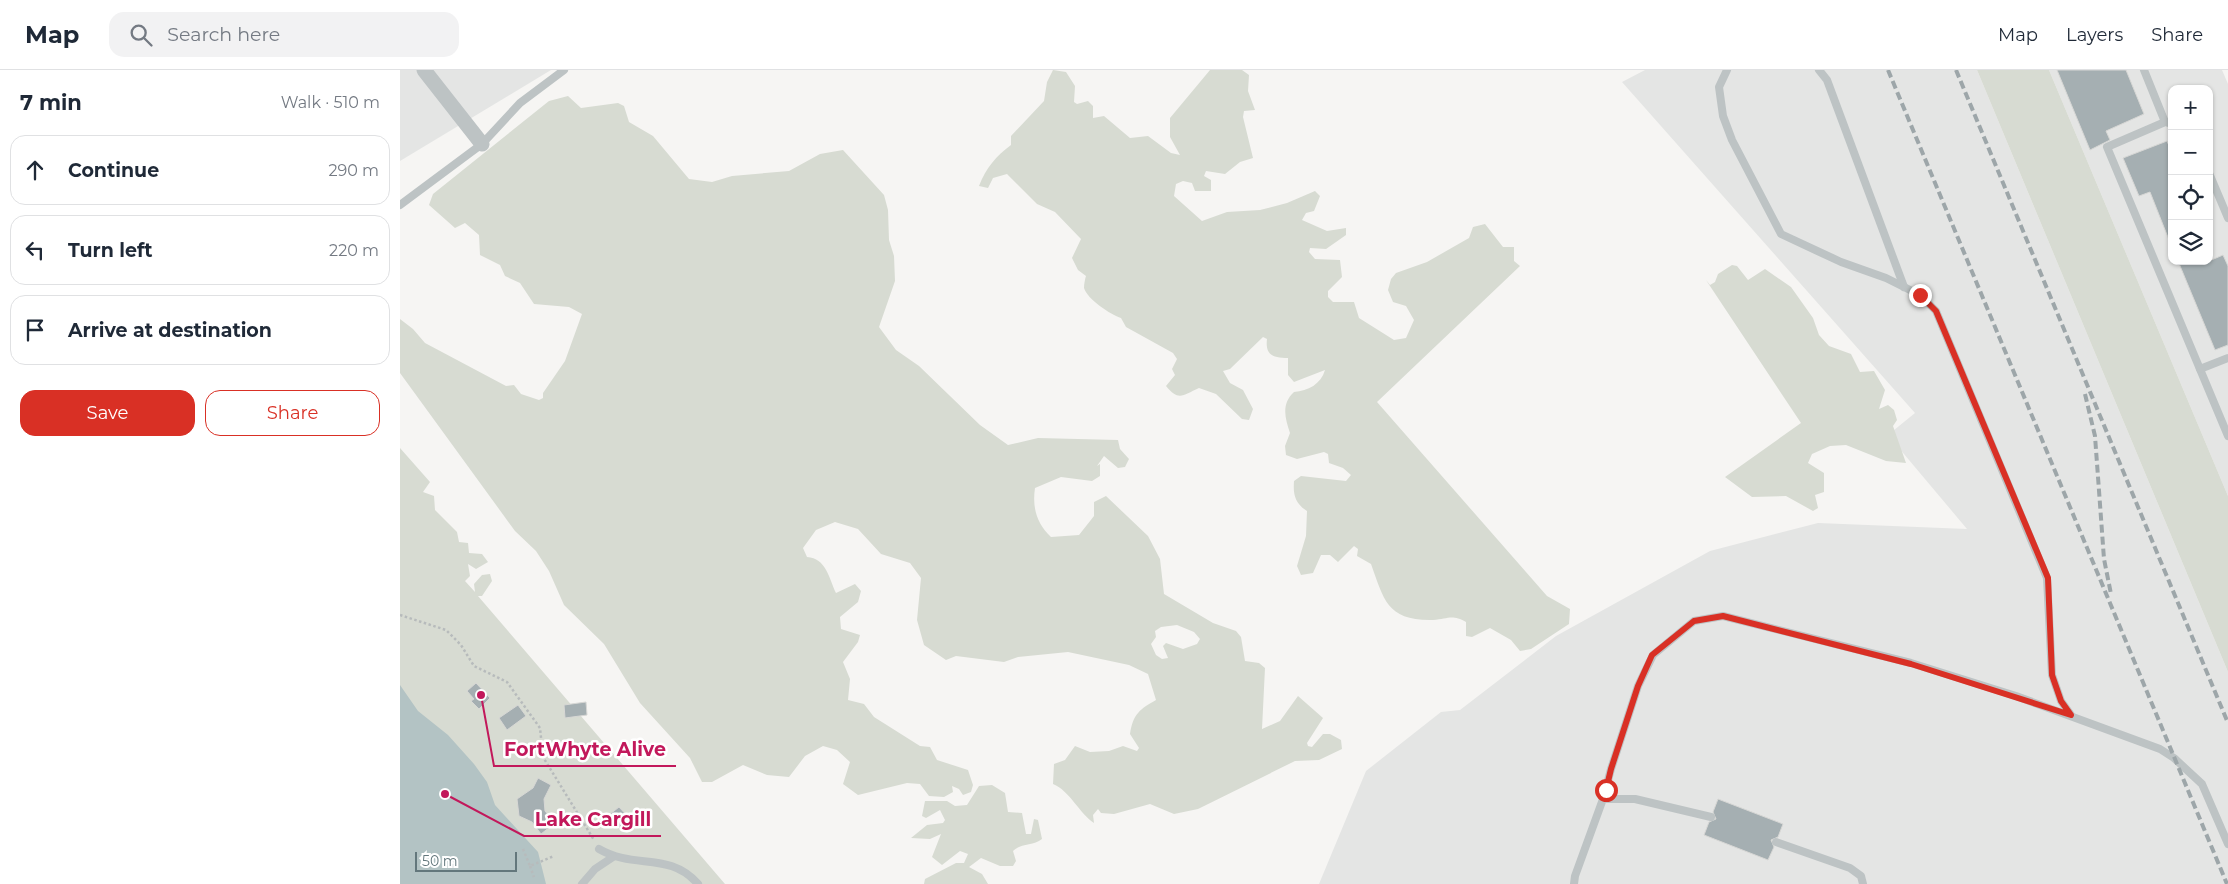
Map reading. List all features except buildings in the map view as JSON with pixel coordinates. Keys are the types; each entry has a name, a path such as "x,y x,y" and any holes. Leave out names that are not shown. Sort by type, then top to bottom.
{"street":[{"path":"424,70 482,144"}],"lane":[{"path":"400,205 482,144 520,102 564,70"},
{"path":"1727,70 1719,87 1723,116 1732,140 1781,234 1904,287 1920,295 1936,311 2048,578 2052,675 2061,701 2071,715"},
{"path":"1819,70 1827,80 1904,287"},
{"path":"2144,70 2168,123 2107,147 2228,436"},
{"path":"2210,175 2228,218"},
{"path":"2200,369 2228,358"},
{"path":"1574,884 1574,876 1603,799 1638,686 1652,655 1694,621 1723,616 1911,664 2071,715 2160,749 2174,758 2202,784 2228,844"},
{"path":"1603,799 1635,799 1711,816"},
{"path":"1776,842 1850,868 1861,876 1864,884"},
{"path":"599,849 613,857 672,865 688,873 698,884"},
{"path":"582,884 595,868 613,857"}],"path":[{"path":"400,615 446,630 461,645 474,666 507,682 540,728 543,758 599,849"},
{"path":"523,849 534,877"},
{"path":"530,866 554,856"}],"shaded area":[{"path":"400,70 551,70 400,161"},
{"path":"1053,70 1066,72 1075,86 1074,102 1077,104 1088,101 1093,106 1093,118 1104,116 1130,138 1148,136 1171,153 1180,155 1170,137 1170,118 1210,70 1242,70 1249,75 1248,91 1255,110 1244,111 1243,117 1253,158 1240,162 1225,174 1206,171 1204,176 1211,180 1211,191 1195,191 1192,183 1183,181 1176,184 1174,196 1202,221 1227,212 1260,210 1287,203 1315,191 1320,196 1314,211 1306,213 1302,220 1327,231 1346,228 1346,235 1326,249 1310,248 1309,252 1315,259 1340,260 1342,277 1328,291 1328,297 1333,302 1354,302 1359,318 1394,340 1406,338 1414,320 1406,306 1393,302 1388,290 1391,279 1396,273 1427,262 1469,238 1473,227 1485,224 1503,247 1514,247 1514,261 1520,266 1377,402 1547,596 1570,609 1569,624 1531,649 1520,651 1511,640 1490,628 1472,637 1466,636 1466,622 1457,618 1433,620 1406,617 1390,606 1384,598 1371,564 1357,556 1358,549 1354,546 1338,562 1330,555 1321,555 1313,573 1301,575 1297,566 1306,536 1307,511 1296,498 1294,481 1301,476 1346,481 1351,475 1343,468 1329,463 1328,454 1324,452 1297,459 1286,455 1285,446 1290,433 1285,411 1287,401 1294,392 1304,390 1317,383 1325,370 1294,382 1288,375 1288,358 1271,354 1267,349 1267,339 1263,337 1230,369 1223,371 1230,383 1243,390 1253,409 1249,420 1242,419 1216,394 1199,388 1181,396 1174,394 1166,386 1175,375 1172,369 1177,359 1173,353 1126,327 1121,318 1100,306 1086,292 1084,288 1086,276 1078,270 1072,258 1081,239 1055,212 1037,204 1007,174 993,178 988,188 979,186 992,163 1011,145 1011,136 1044,101 1047,82"},
{"path":"1645,70 1977,70 2228,672 2228,884 1319,884 1366,771 1441,712 1460,710 1556,636 1710,551 1818,523 1967,529 1888,435 1915,413 1622,82"},
{"path":"1977,70 2049,70 2228,496 2228,672"},
{"path":"2049,70 2222,70 2228,84 2228,496"},
{"path":"568,96 581,108 618,103 624,106 629,122 653,136 689,179 712,182 732,176 789,171 820,154 843,150 884,195 888,210 889,240 894,256 895,281 879,327 896,350 919,366 980,425 1008,445 1038,438 1118,440 1120,449 1129,459 1125,467 1118,468 1104,456 1097,466 1100,464 1100,476 1092,481 1061,477 1035,488 1035,509 1039,521 1046,532 1051,537 1079,535 1094,516 1094,502 1106,496 1148,536 1160,559 1164,594 1213,623 1236,631 1241,637 1245,661 1259,663 1265,668 1262,729 1280,721 1298,696 1323,718 1307,743 1308,746 1312,747 1323,734 1330,734 1341,740 1342,749 1319,760 1295,761 1198,809 1174,814 1150,804 1114,814 1101,813 1098,809 1093,815 1094,823 1059,787 1053,784 1054,764 1065,760 1075,746 1090,752 1109,751 1123,746 1137,751 1139,748 1130,734 1133,722 1142,709 1156,700 1148,674 1129,665 1068,652 1018,657 1004,662 956,656 946,660 924,645 917,620 921,578 910,563 881,554 858,529 835,522 816,530 803,548 807,557 819,561 823,565 836,593 855,584 861,591 858,602 840,617 841,629 860,635 858,642 843,662 850,679 848,700 864,704 874,717 920,746 930,747 937,760 968,770 973,785 971,792 963,795 959,789 952,786 953,792 944,797 929,796 920,784 907,783 858,795 843,784 850,762 837,750 823,746 805,756 789,777 767,775 743,765 712,782 702,782 690,758 640,703 604,644 564,605 549,571 536,551 515,531 400,373 400,319 413,329 425,343 506,386 514,385 521,394 539,400 543,398 543,393 565,361 582,314 569,307 534,304 520,283 505,276 500,265 480,255 479,235 465,223 455,228 429,205 433,194 549,101","holes":["1177,625 1194,632 1200,639 1197,644 1183,649 1166,643 1163,646 1168,658 1162,659 1156,655 1151,644 1156,637 1155,631 1161,627"]},
{"path":"1732,265 1737,266 1748,280 1765,269 1791,287 1813,318 1819,335 1829,346 1851,354 1860,372 1874,371 1885,390 1879,409 1888,405 1894,410 1897,420 1893,426 1906,463 1886,461 1846,445 1830,446 1812,454 1808,463 1824,473 1824,492 1815,495 1818,508 1813,511 1786,496 1752,497 1725,477 1801,423 1706,280 1710,285 1715,282 1718,274"},
{"path":"400,448 430,482 423,492 434,496 435,510 457,532 459,542 468,543 469,553 482,554 488,562 476,569 468,564 470,576 465,581 475,592 474,584 482,575 490,574 492,581 482,596 478,596 725,884 400,884"},
{"path":"400,685 418,711 448,735 474,764 487,782 495,805 538,852 546,884 400,884"},
{"path":"992,785 1005,793 1008,812 1022,813 1026,834 1031,834 1034,819 1038,820 1042,839 1016,848 1013,851 1016,861 1013,866 1000,866 981,858 969,867 982,874 988,884 924,884 925,879 956,863 964,863 968,854 960,851 942,865 932,857 941,834 930,839 911,838 927,825 943,823 945,820 940,810 926,818 922,816 925,801 947,801 955,806 967,805 979,786"}],"railway":[{"path":"1888,70 2227,884"},
{"path":"1956,70 2228,723"},
{"path":"2085,394 2095,436 2104,559 2111,594"}],"place":[{"name":"FortWhyte Alive","path":"481,695"},
{"name":"Lake Cargill","path":"445,794"}],"route":[{"path":"1606,790 1638,686 1652,655 1694,621 1723,616 1911,664 2071,715 2061,701 2052,675 2048,578 1936,311 1920,295"}]}
